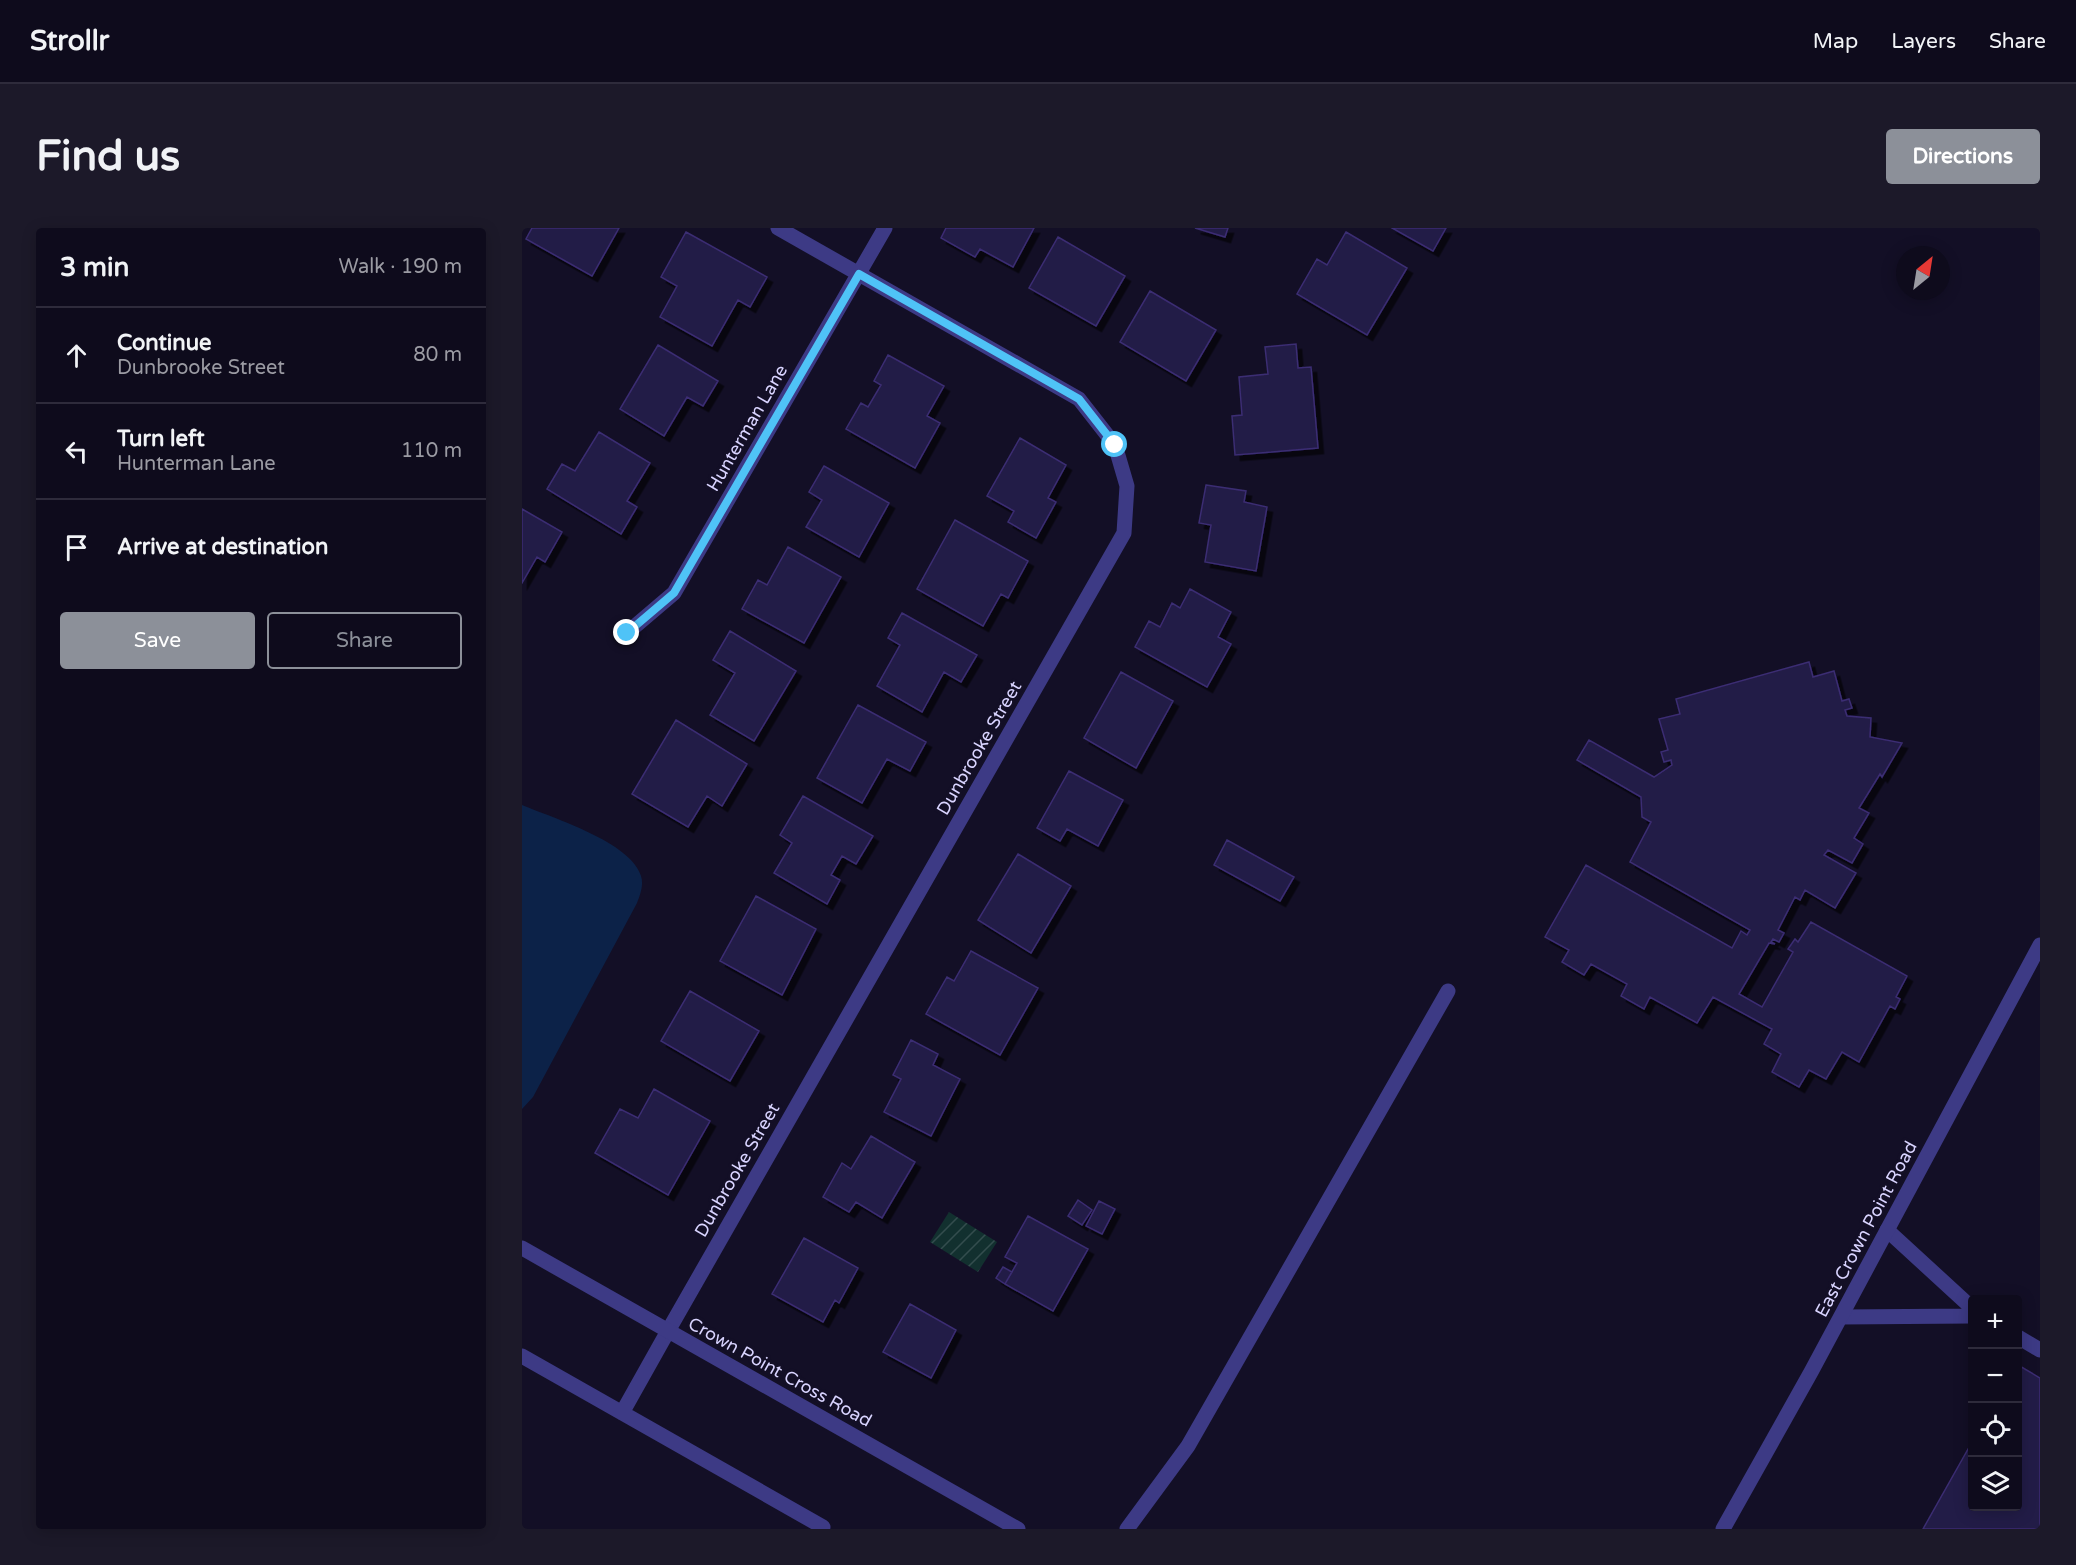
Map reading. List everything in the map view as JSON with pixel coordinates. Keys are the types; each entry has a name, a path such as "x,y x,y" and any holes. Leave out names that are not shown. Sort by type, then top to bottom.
{"street":[{"name":"Dunbrooke Street","path":"622,1413 1124,533 1127,486 1115,445 1079,399 778,228"},
{"name":"Hunterman Lane","path":"627,633 674,593 885,228"},
{"name":"East Crown Point Road","path":"1723,1529 1841,1317 2040,945"},
{"path":"1127,1529 1188,1446 1448,991"},
{"path":"1887,1230 1968,1304"},
{"name":"Crown Point Cross Road","path":"522,1248 1018,1529"},
{"path":"1841,1317 1968,1317"},
{"path":"2022,1339 2040,1350"},
{"path":"522,1356 823,1527"}],"green space":[{"path":"949,1212 997,1242 978,1272 930,1242"}],"water":[{"path":"522,805 571,824 623,852 634,864 642,883 637,903 533,1097 522,1109"}],"building":[{"path":"532,228 619,228 592,276 526,239"},
{"path":"946,228 1034,228 1013,267 980,249 975,257 941,238"},
{"path":"1195,228 1228,228 1225,237"},
{"path":"1392,228 1446,228 1433,251"},
{"path":"686,232 767,277 750,307 738,300 712,346 660,317 677,286 661,277"},
{"path":"1346,232 1407,268 1367,335 1297,294 1317,259 1327,265"},
{"path":"1058,237 1125,276 1096,326 1029,288"},
{"path":"1150,291 1216,330 1186,381 1120,342"},
{"path":"1296,344 1298,368 1311,367 1318,448 1235,455 1232,416 1242,415 1239,377 1268,374 1265,347"},
{"path":"658,345 718,381 703,406 687,397 664,436 620,409"},
{"path":"888,355 944,386 927,416 940,423 915,468 846,429 861,403 868,407 881,385 874,381"},
{"path":"599,432 650,463 627,501 637,507 621,534 547,489 562,464 575,471"},
{"path":"1020,438 1066,465 1048,498 1056,502 1036,538 1008,522 1014,511 987,496"},
{"path":"824,466 889,503 859,557 806,527 822,500 809,492"},
{"path":"1206,485 1246,491 1244,502 1267,507 1256,571 1205,562 1211,525 1199,523"},
{"path":"522,509 562,532 545,562 537,557 522,583"},
{"path":"955,520 1028,561 1008,598 1001,594 983,626 917,589"},
{"path":"788,547 841,577 804,643 742,609 758,580 767,585"},
{"path":"1190,589 1231,612 1218,637 1231,644 1207,687 1135,647 1149,621 1160,627 1172,603 1180,608"},
{"path":"902,613 977,655 961,682 944,672 922,712 877,686 900,645 888,638"},
{"path":"730,631 796,671 754,741 710,715 735,673 713,660"},
{"path":"1809,662 1813,677 1834,671 1842,701 1849,699 1852,708 1845,710 1847,716 1871,718 1870,737 1902,743 1882,777 1880,774 1859,808 1869,813 1854,838 1863,844 1852,863 1828,850 1824,855 1856,873 1835,908 1805,890 1800,900 1795,897 1778,930 1784,933 1779,942 1773,939 1771,942 1775,944 1769,943 1739,994 1762,1007 1793,952 1788,949 1795,939 1798,942 1811,922 1907,976 1896,997 1900,999 1895,1009 1890,1006 1859,1062 1842,1052 1826,1079 1809,1070 1799,1087 1772,1072 1781,1054 1764,1044 1772,1029 1713,997 1697,1023 1650,997 1644,1009 1621,996 1627,984 1591,964 1584,975 1562,962 1569,950 1545,937 1586,865 1732,948 1741,931 1747,935 1750,930 1630,862 1651,822 1642,817 1641,797 1577,760 1589,740 1654,777 1672,765 1671,760 1664,762 1661,752 1668,750 1659,719 1680,714 1676,699"},
{"path":"1121,672 1173,701 1136,768 1084,738"},
{"path":"858,705 926,742 910,771 887,759 862,803 817,778"},
{"path":"676,720 747,764 722,806 707,796 688,827 632,794"},
{"path":"1069,771 1123,800 1098,846 1067,829 1060,841 1037,828"},
{"path":"803,796 873,836 856,864 842,856 831,875 840,880 827,904 774,873 792,843 780,835"},
{"path":"1227,840 1294,877 1280,901 1214,865"},
{"path":"1018,854 1071,886 1031,953 978,920"},
{"path":"756,896 816,929 782,995 720,961"},
{"path":"971,951 1038,988 1000,1055 926,1014 947,977 954,981"},
{"path":"690,991 759,1031 730,1081 661,1041"},
{"path":"911,1040 938,1054 933,1065 960,1079 931,1136 884,1112 901,1079 893,1075"},
{"path":"654,1089 710,1121 668,1195 595,1153 620,1109 638,1118"},
{"path":"871,1136 915,1162 882,1218 856,1202 849,1212 823,1197 842,1163 851,1169"},
{"path":"1078,1200 1092,1210 1082,1225 1068,1216"},
{"path":"1099,1201 1115,1209 1102,1234 1086,1226"},
{"path":"1028,1216 1088,1249 1053,1311 1005,1284 1017,1263 1005,1257"},
{"path":"804,1238 858,1268 839,1303 835,1300 823,1322 772,1294"},
{"path":"1003,1267 1012,1272 1005,1284 996,1278"},
{"path":"910,1304 956,1330 931,1378 883,1352"},
{"path":"2022,1367 2040,1378 2040,1529 1923,1529 1968,1449 1968,1511 2022,1511"}],"route":[{"path":"627,633 674,593 859,274 1079,399 1115,445"}]}
